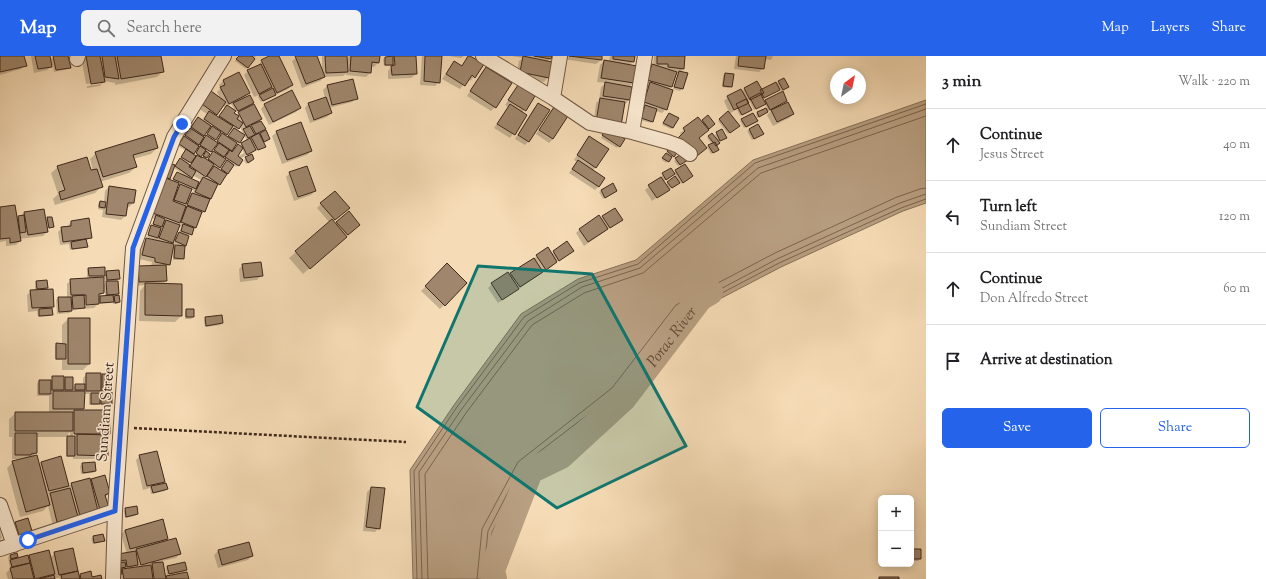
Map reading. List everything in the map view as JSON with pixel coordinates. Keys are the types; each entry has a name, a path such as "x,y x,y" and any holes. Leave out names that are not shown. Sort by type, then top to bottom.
{"street":[{"name":"Sundiam Street","path":"113,579 115,511 122,427 133,248 174,137 224,56"},
{"path":"483,56 553,98 590,123 632,132 679,146 690,154"},
{"path":"553,98 560,56"},
{"path":"632,132 645,56"},
{"path":"0,505 14,545"},
{"path":"0,549 115,511"}],"path":[{"path":"122,427 406,442"}],"highlighted area":[{"path":"478,266 592,274 686,446 557,508 417,407"}],"water":[{"path":"926,100 926,203 903,211 781,267 687,316 623,399 530,471 496,534 491,579 413,579 410,470 454,405 521,314 578,279 636,260 753,160"}],"building":[{"path":"0,56 24,56 27,66 0,72"},
{"path":"35,56 50,56 52,67 38,69"},
{"path":"53,56 68,56 71,68 56,70"},
{"path":"86,56 100,56 105,82 91,84"},
{"path":"102,56 115,56 119,79 105,77"},
{"path":"117,56 161,56 164,72 121,79"},
{"path":"239,56 252,56 255,59 248,68 236,59"},
{"path":"269,56 279,56 293,85 277,93 261,60"},
{"path":"295,56 317,56 325,77 306,84"},
{"path":"325,56 347,56 348,72 326,73"},
{"path":"351,56 380,56 379,63 372,62 371,73 350,71"},
{"path":"393,56 393,65 385,65 385,57"},
{"path":"394,56 416,56 417,74 392,75 391,66 395,65"},
{"path":"425,56 442,56 440,83 424,81"},
{"path":"468,56 484,64 475,78 472,75 465,86 446,74 454,61 462,66"},
{"path":"523,56 552,62 549,78 520,72"},
{"path":"534,56 552,56 551,59"},
{"path":"569,56 602,56 602,60"},
{"path":"613,56 635,56 634,62 613,59"},
{"path":"657,56 685,56 684,69 668,67 668,64 657,64"},
{"path":"739,56 766,56 764,69 738,66"},
{"path":"604,60 637,66 634,83 601,78"},
{"path":"261,64 272,87 259,94 247,70"},
{"path":"652,64 677,72 672,87 647,80"},
{"path":"486,67 512,83 496,108 470,91"},
{"path":"679,71 688,73 683,89 674,87"},
{"path":"239,72 250,93 229,104 220,87 225,85 223,80"},
{"path":"725,73 734,74 732,87 723,86"},
{"path":"784,78 789,87 783,90 778,81"},
{"path":"353,79 358,99 332,105 327,85"},
{"path":"757,81 764,93 750,100 744,88"},
{"path":"605,82 632,87 630,100 603,96"},
{"path":"650,82 673,90 667,110 644,102"},
{"path":"776,82 780,90 764,98 760,90"},
{"path":"518,85 535,96 526,111 508,100"},
{"path":"273,88 276,95 263,101 259,95"},
{"path":"741,89 749,103 734,110 727,96"},
{"path":"292,90 301,108 273,122 264,104"},
{"path":"211,91 226,102 217,115 202,104"},
{"path":"783,91 787,101 770,110 765,100"},
{"path":"760,93 766,104 756,109 750,98"},
{"path":"250,95 254,103 238,111 233,103"},
{"path":"326,97 332,113 314,120 308,103"},
{"path":"600,98 625,102 621,126 596,122"},
{"path":"746,99 752,110 742,115 736,104"},
{"path":"788,102 794,114 777,122 771,110"},
{"path":"538,103 550,110 529,142 518,135"},
{"path":"254,104 262,119 246,127 238,112"},
{"path":"510,104 527,115 515,135 497,124"},
{"path":"227,105 236,111 234,113 239,116 237,119 243,123 239,129 219,116"},
{"path":"645,105 657,109 653,122 641,118"},
{"path":"554,107 568,116 553,139 539,130"},
{"path":"766,108 768,112 759,117 757,112"},
{"path":"209,111 233,126 227,135 204,119"},
{"path":"728,111 740,126 730,133 719,119"},
{"path":"669,113 679,118 673,128 663,123"},
{"path":"753,113 758,121 746,127 741,119"},
{"path":"708,115 715,124 709,129 702,120"},
{"path":"198,117 211,126 204,136 191,127"},
{"path":"698,117 709,130 699,138 707,148 697,156 688,146 686,148 678,138 685,131 683,128"},
{"path":"261,121 266,129 256,134 251,125"},
{"path":"301,122 312,151 287,160 276,131"},
{"path":"758,124 764,134 754,139 749,129"},
{"path":"212,126 221,132 216,140 207,134"},
{"path":"250,126 255,135 248,138 243,129"},
{"path":"607,127 625,139 620,147 602,135"},
{"path":"190,128 204,137 199,145 185,135"},
{"path":"234,128 245,135 240,143 228,136"},
{"path":"722,129 727,138 720,141 716,132"},
{"path":"266,130 270,139 264,142 260,133"},
{"path":"222,133 237,143 232,151 217,141"},
{"path":"259,133 266,147 258,150 251,137"},
{"path":"712,133 720,143 716,146 708,136"},
{"path":"154,134 158,148 133,155 137,167 103,177 95,152"},
{"path":"206,135 218,143 211,152 200,145"},
{"path":"184,136 199,146 194,154 179,144"},
{"path":"589,136 609,149 596,168 577,155"},
{"path":"250,138 256,150 247,155 241,143"},
{"path":"715,142 719,150 713,153 708,145"},
{"path":"219,143 229,150 224,157 214,150"},
{"path":"238,144 243,148 238,156 243,160 239,166 225,157 230,150 232,152"},
{"path":"672,144 679,150 674,157 667,151"},
{"path":"200,146 206,150 201,157 196,153"},
{"path":"186,149 196,156 191,163 181,157"},
{"path":"206,151 210,154 207,158 203,156"},
{"path":"213,151 226,159 220,168 208,159"},
{"path":"666,153 672,157 669,162 662,158"},
{"path":"684,153 688,160 680,165 675,158"},
{"path":"252,154 254,159 248,163 245,157"},
{"path":"197,155 214,164 206,177 190,166"},
{"path":"87,157 91,170 97,169 103,187 61,200 59,192 65,190 57,166"},
{"path":"180,158 190,165 189,167 196,171 192,178 175,166"},
{"path":"227,160 234,165 228,174 221,169"},
{"path":"578,160 605,178 599,187 572,169"},
{"path":"167,162 175,165 170,179 163,176"},
{"path":"685,164 693,176 683,183 675,170"},
{"path":"214,166 227,174 220,185 207,176"},
{"path":"307,166 316,191 298,197 289,172"},
{"path":"671,168 675,174 666,180 662,173"},
{"path":"177,172 199,182 196,189 173,179"},
{"path":"675,176 680,183 672,188 667,182"},
{"path":"163,177 179,183 173,201 186,206 180,223 150,212"},
{"path":"203,177 218,184 211,199 195,192"},
{"path":"661,177 670,190 657,198 648,185"},
{"path":"613,183 617,191 605,198 601,190"},
{"path":"180,184 192,189 186,204 174,200"},
{"path":"109,186 136,190 134,203 128,203 126,216 106,214"},
{"path":"335,191 350,208 335,220 320,203"},
{"path":"192,193 210,199 205,212 187,205"},
{"path":"100,201 106,202 105,208 99,207"},
{"path":"15,205 21,241 10,243 10,238 0,239 0,207"},
{"path":"187,206 202,212 196,228 181,222"},
{"path":"615,208 623,220 610,228 602,216"},
{"path":"44,209 48,232 28,235 24,212"},
{"path":"349,211 360,225 348,235 336,222"},
{"path":"24,215 26,232 20,233 18,216"},
{"path":"156,215 165,219 162,227 153,224"},
{"path":"599,215 608,229 588,242 579,229"},
{"path":"47,217 52,217 54,227 49,228"},
{"path":"89,218 92,238 63,242 61,227 71,226 71,221"},
{"path":"332,219 347,237 310,269 295,251"},
{"path":"166,220 180,225 173,243 159,238"},
{"path":"183,224 194,228 192,235 181,231"},
{"path":"151,225 161,228 158,238 148,235"},
{"path":"179,232 189,236 186,246 175,241"},
{"path":"146,238 174,244 170,265 155,262 155,258 142,255"},
{"path":"86,239 88,247 72,249 71,242"},
{"path":"567,241 574,251 559,261 553,251"},
{"path":"175,245 185,246 184,259 174,258"},
{"path":"548,247 557,262 546,270 536,255"},
{"path":"534,258 543,272 520,287 510,273"},
{"path":"261,262 263,276 244,278 242,264"},
{"path":"447,263 467,283 445,306 425,286"},
{"path":"166,265 167,281 139,282 138,266"},
{"path":"105,267 105,276 89,276 88,268"},
{"path":"119,270 120,279 107,280 106,271"},
{"path":"508,272 519,289 502,300 491,283"},
{"path":"104,277 104,293 99,294 99,304 86,305 86,295 71,295 70,279"},
{"path":"47,280 48,288 37,289 36,281"},
{"path":"106,281 118,281 119,294 107,295"},
{"path":"145,283 182,284 182,316 145,315"},
{"path":"53,289 54,307 32,308 30,290"},
{"path":"84,295 85,308 73,309 72,296"},
{"path":"113,295 114,302 100,303 100,296"},
{"path":"119,295 120,302 115,303 114,296"},
{"path":"58,297 71,297 72,311 59,312"},
{"path":"52,308 53,315 39,316 39,309"},
{"path":"186,309 194,309 194,317 186,317"},
{"path":"222,315 223,323 206,326 205,317"},
{"path":"68,318 90,318 90,364 68,364"},
{"path":"56,343 66,344 66,359 56,359"},
{"path":"86,373 101,373 101,391 86,391"},
{"path":"102,374 109,374 109,391 102,391"},
{"path":"52,376 64,376 64,390 52,390"},
{"path":"65,377 73,377 73,390 65,390"},
{"path":"39,380 51,380 51,394 39,394"},
{"path":"75,384 85,384 85,390 75,390"},
{"path":"53,391 85,391 84,409 53,409"},
{"path":"101,392 112,392 112,404 101,404"},
{"path":"91,393 100,393 100,404 91,404"},
{"path":"74,410 110,410 110,434 74,434"},
{"path":"15,412 73,412 73,431 15,431"},
{"path":"15,433 37,433 37,453 31,455 15,455"},
{"path":"77,434 108,435 108,456 77,455"},
{"path":"67,436 75,436 75,456 67,456"},
{"path":"157,451 165,482 147,486 139,455"},
{"path":"37,455 50,505 26,512 12,461"},
{"path":"61,456 69,486 49,491 41,462"},
{"path":"95,462 96,471 83,473 82,463"},
{"path":"105,475 110,493 105,495 109,508 100,510 91,479"},
{"path":"90,478 98,511 80,516 71,483"},
{"path":"166,483 168,489 153,493 151,486"},
{"path":"371,487 385,488 380,529 366,527"},
{"path":"70,488 78,517 57,522 50,493"},
{"path":"137,506 138,514 126,517 125,508"},
{"path":"28,518 32,531 19,535 15,522"},
{"path":"163,519 168,539 130,549 125,530"},
{"path":"103,534 105,541 94,543 93,536"},
{"path":"176,538 181,554 141,565 136,549"},
{"path":"249,542 253,556 222,565 218,550"},
{"path":"73,548 78,571 59,575 54,552"},
{"path":"914,549 921,549 921,559 914,559"},
{"path":"49,550 55,574 35,579 29,555"},
{"path":"136,551 138,565 127,567 126,560 119,561 118,554"},
{"path":"17,553 18,557 11,559 10,555"},
{"path":"28,555 30,563 12,567 10,560"},
{"path":"125,562 126,567 121,568 122,574 117,574 116,563"},
{"path":"163,562 166,579 154,579 152,563"},
{"path":"185,562 187,570 169,574 167,566"},
{"path":"30,563 34,579 13,579 10,568"},
{"path":"151,565 153,579 124,579 122,569"},
{"path":"78,571 80,579 62,579 61,575"},
{"path":"91,571 92,577 101,575 102,579 81,579 80,574"},
{"path":"187,572 189,579 167,579 166,576"},
{"path":"54,575 55,579 39,579"},
{"path":"879,577 899,577 899,579 879,579"}],"waterway":[{"name":"Porac River","path":"494,579 492,570 530,471 561,456 623,399 700,298 710,292"}],"route":[{"path":"28,540 115,511 122,427 133,248 174,137 182,124"}]}
